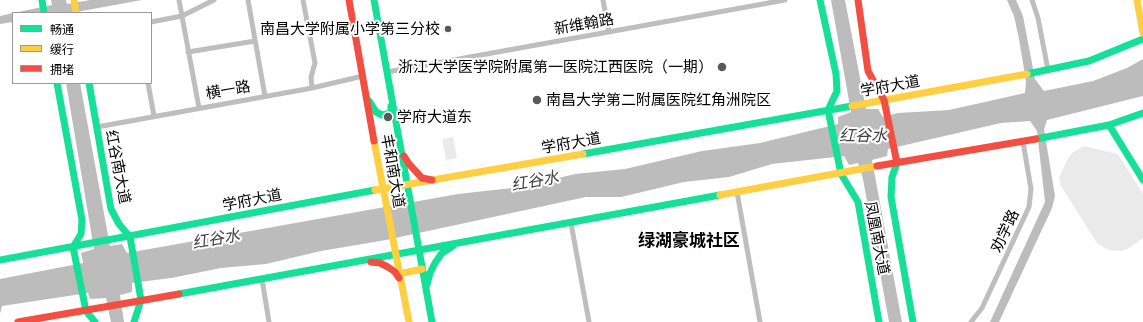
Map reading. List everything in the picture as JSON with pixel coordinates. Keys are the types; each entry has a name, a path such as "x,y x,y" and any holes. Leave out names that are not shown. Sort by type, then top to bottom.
{"main road":[{"name":"丰和南大道","path":"349,0 377,157 409,322"},
{"name":"丰和南大道","path":"374,0 432,322"},
{"path":"820,0 836,74 836,91 828,110"},
{"name":"凤凰南大道","path":"858,0 868,71 884,100 895,151 897,163 892,177 891,197 913,322"},
{"path":"1137,0 1143,33"},
{"path":"74,1 76,12"},
{"name":"学府大道","path":"0,260 383,189 1024,75 1089,61 1143,39"},
{"path":"57,84 82,220 81,234 73,247 86,310 95,322"},
{"name":"红谷南大道","path":"89,84 111,209 119,224 130,237 132,247 141,300 134,322"},
{"path":"366,95 371,107 376,112 386,115 391,113 392,110 390,90"},
{"name":"凤凰南大道","path":"828,110 841,174 854,192 858,202 879,322"},
{"path":"18,322 362,261 418,247 458,243 879,166 1023,142 1109,125 1143,113"},
{"path":"1109,125 1143,180"},
{"path":"401,149 409,164 422,178 434,180"},
{"path":"357,194 369,190 378,179 377,157"},
{"path":"426,290 430,273 435,263 442,253 458,243"},
{"path":"362,261 380,263 388,267 400,277 422,269"}],"street":[{"path":"179,0 199,108"},
{"path":"152,22 182,16 214,0"},
{"path":"248,0 264,96"},
{"path":"304,0 315,63 311,77 312,88"},
{"path":"603,0 609,32"},
{"name":"新维翰路","path":"387,72 785,0"},
{"path":"1032,0 1038,18 1048,70"},
{"path":"188,52 255,41"},
{"name":"横一路","path":"97,127 312,88 363,76"},
{"path":"148,84 154,116"},
{"name":"劝学路","path":"971,322 982,308 1029,207 1031,189 1023,142"},
{"path":"737,192 760,322"},
{"path":"571,223 589,322"},
{"path":"262,279 269,322"}],"shaded area":[{"path":"453,137 457,158 446,160 442,139"},
{"path":"1084,146 1118,154 1143,194 1143,238 1122,251 1109,250 1097,243 1061,186 1059,178 1066,162 1072,153"}],"water":[{"path":"51,0 66,0 67,4 90,0 142,0 76,12 18,12 52,5"},
{"name":"红谷水","path":"831,0 845,0 866,109 878,109 883,117 898,113 949,110 1025,93 1026,81 1019,39 1014,16 1007,0 1016,0 1023,16 1035,79 1044,91 1093,81 1127,68 1143,59 1143,96 1047,120 1044,129 1055,196 1052,208 999,322 990,322 1045,202 1037,131 1030,121 1001,123 888,149 887,156 872,160 902,322 889,322 863,179 858,163 849,165 844,156 772,164 729,177 684,182 621,197 586,197 386,240 321,251 266,264 221,268 171,278 132,283 132,292 120,295 124,322 111,322 106,298 90,299 88,293 2,306 0,314 0,279 83,263 81,253 94,249 66,84 80,84 110,246 122,244 127,253 458,194 521,187 575,174 625,169 702,151 760,143 838,124 838,117 851,112"},
{"path":"12,13 12,22 0,24 0,16"}],"traffic: fast":[{"path":"42,0 44,12"},
{"path":"374,0 432,322"},
{"path":"820,0 836,74 837,91 828,110 841,174 858,202 879,322"},
{"path":"1027,74 1089,61 1143,39"},
{"path":"57,84 82,220 81,234 73,247 86,311 95,322"},
{"path":"89,84 111,209 119,224 130,237 141,300 134,322"},
{"path":"369,101 376,112 382,115 391,113 391,106"},
{"path":"583,154 852,106"},
{"path":"1036,139 1109,125 1143,113"},
{"path":"1109,125 1143,180"},
{"path":"897,163 892,177 891,197 913,322"},
{"path":"0,260 375,190"},
{"path":"179,294 720,195"},
{"path":"427,285 430,273 435,263 442,253 453,246"}],"traffic: slow":[{"path":"74,0 76,12"},
{"path":"1137,0 1143,33"},
{"path":"852,106 1027,74"},
{"path":"374,141 409,322"},
{"path":"375,190 583,154"},
{"path":"720,195 877,166"},
{"path":"399,274 422,269"}],"traffic: jam":[{"path":"349,0 374,141"},
{"path":"858,0 868,71 884,100 897,163"},
{"path":"877,166 1036,139"},
{"path":"404,156 422,178 432,180"},
{"path":"371,262 380,263 388,267 395,272 399,278"},
{"path":"18,322 179,294"}],"place":[{"name":"南昌大学附属小学第三分校","path":"448,29"},
{"name":"浙江大学医学院附属第一医院江西医院（一期）","path":"722,67"},
{"name":"南昌大学第二附属医院红角洲院区","path":"537,100"},
{"name":"学府大道东","path":"388,117"}],"district":[{"name":"绿湖豪城社区","path":"689,240"}]}
